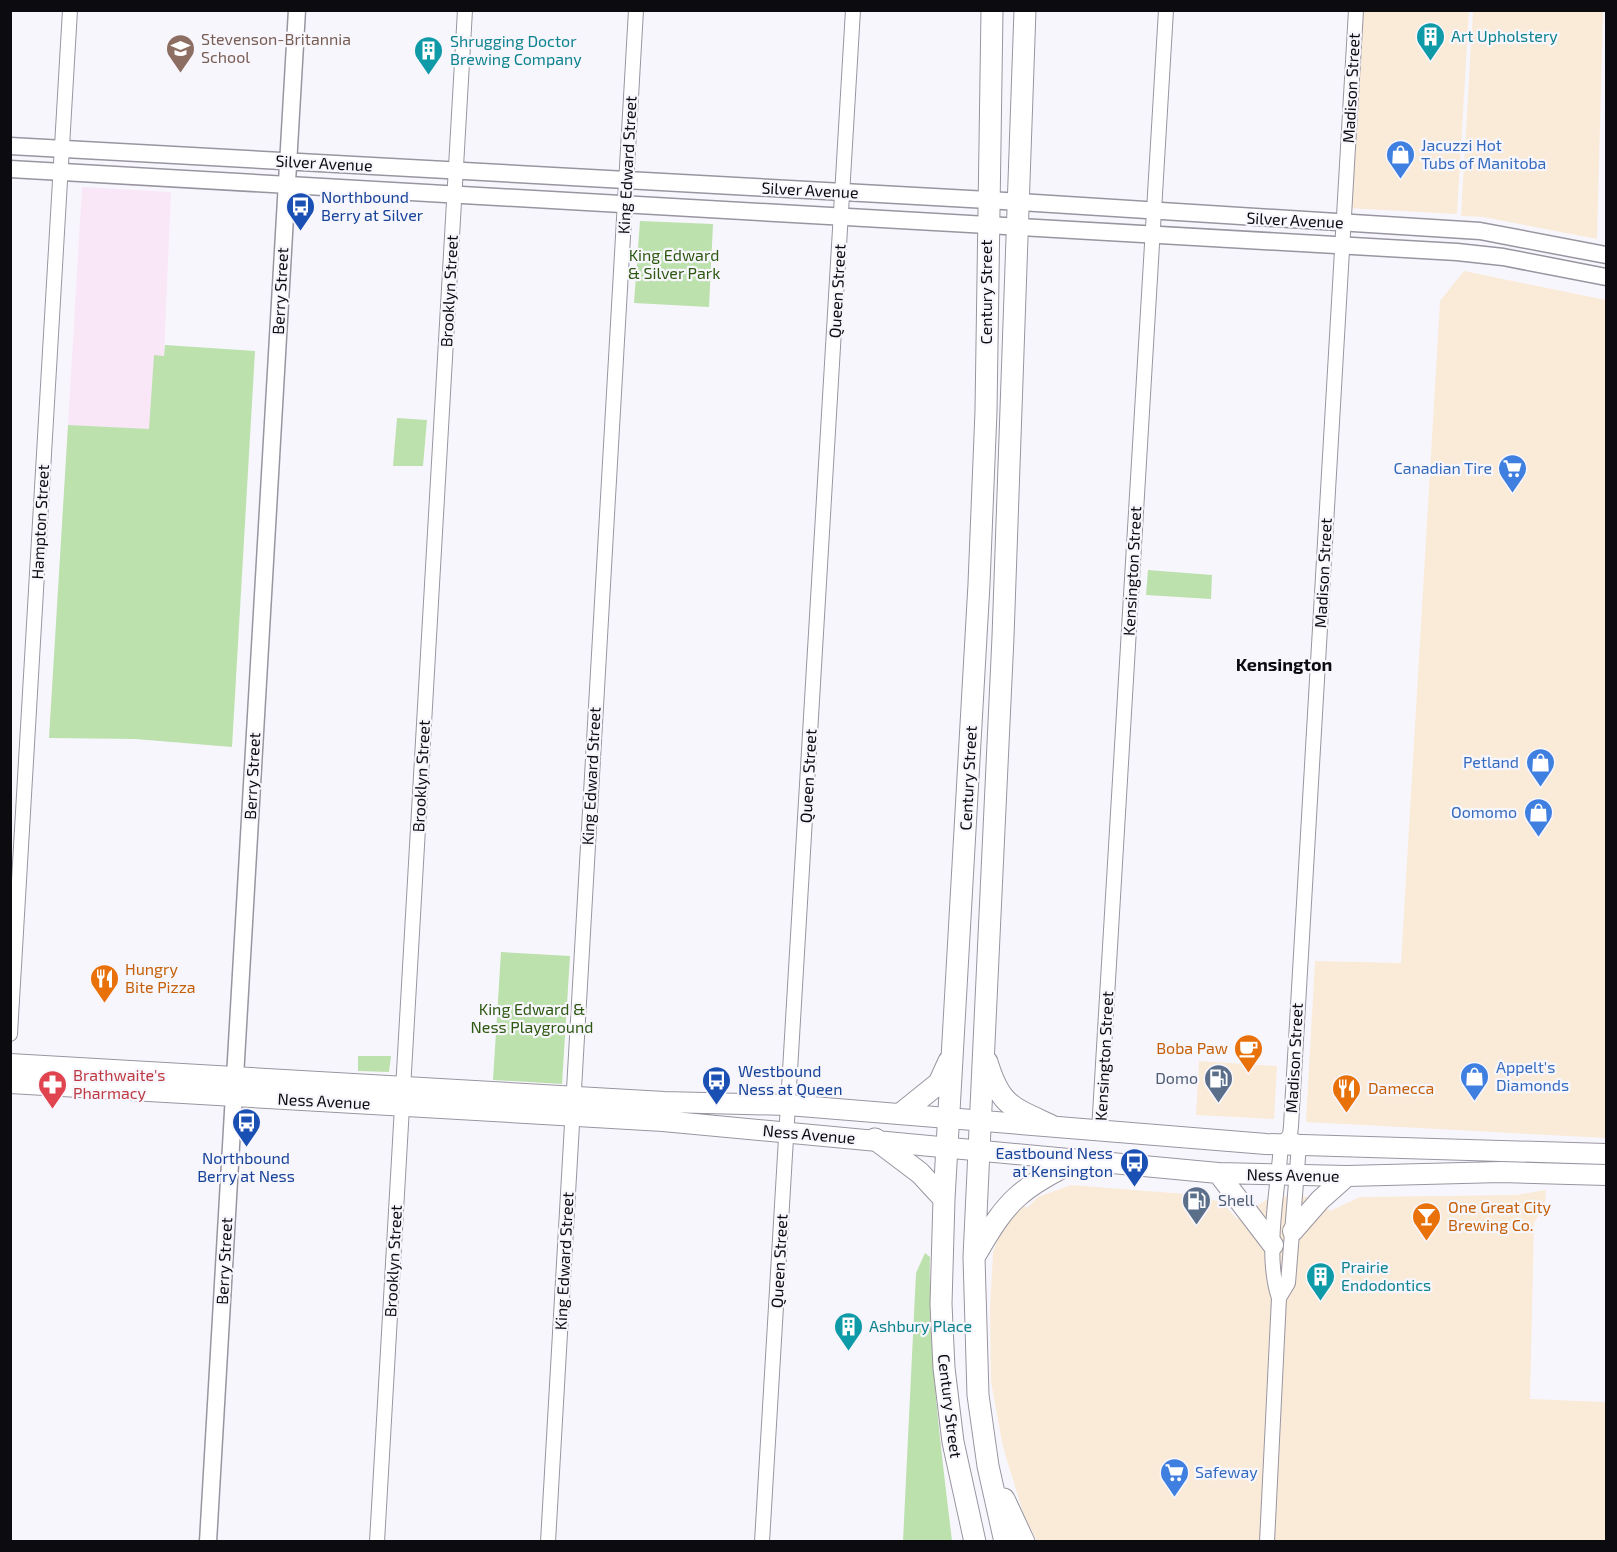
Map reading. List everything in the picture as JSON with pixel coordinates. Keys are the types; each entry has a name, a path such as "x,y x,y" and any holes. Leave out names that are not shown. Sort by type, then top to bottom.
{"main road":[{"name":"Century Street","path":"975,1542 959,1475 944,1368 941,1304 944,1199 980,561 986,411 992,10"},
{"name":"Century Street","path":"1005,1542 988,1466 978,1395 975,1257 979,1119 1003,637 1025,10"},
{"path":"983,1049 995,1088 1010,1105 1050,1125"},
{"path":"903,1112 939,1083 952,1055"},
{"name":"Ness Avenue","path":"10,1064 235,1076 403,1096"},
{"name":"Ness Avenue","path":"10,1083 234,1096 403,1096 572,1106 786,1132 1218,1173 1347,1176 1471,1172 1597,1175"},
{"name":"Ness Avenue","path":"572,1106 788,1105 903,1112 1099,1131 1290,1142 1605,1154"},
{"path":"875,1139 920,1173 944,1199"},
{"path":"975,1257 994,1223 1019,1192 1077,1160"},
{"path":"1218,1173 1273,1245"},
{"path":"1597,1175 1606,1182"},
{"path":"1293,1231 1320,1200 1347,1176"},
{"path":"988,1466 1024,1542"},
{"path":"959,1475 960,1542"}],"street":[{"name":"Hampton Street","path":"10,1034 70,10"},
{"name":"Berry Street","path":"208,1542 297,10"},
{"name":"Brooklyn Street","path":"377,1542 465,10"},
{"name":"King Edward Street","path":"548,1542 636,10"},
{"name":"Queen Street","path":"762,1542 853,10"},
{"name":"Kensington Street","path":"1099,1131 1166,10"},
{"name":"Madison Street","path":"1279,1298 1288,1282 1293,1231 1288,1175 1356,10"},
{"name":"Silver Avenue","path":"10,146 988,200 1480,231 1606,255"},
{"name":"Silver Avenue","path":"10,169 1342,245 1486,255 1606,277"},
{"name":"Madison Street","path":"1267,1542 1279,1298 1274,1283 1273,1245 1288,1175"}],"shaded area":[{"path":"1358,11 1469,11 1457,214 1346,208"},
{"path":"1473,11 1603,11 1597,239 1483,217 1461,216"},
{"path":"82,187 171,192 164,356 154,356 150,430 68,425"},
{"path":"1464,271 1606,300 1606,1138 1306,1122 1315,961 1401,963 1440,301"},
{"path":"1199,1061 1277,1066 1274,1119 1196,1115"},
{"path":"1071,1185 1198,1195 1223,1203 1237,1219 1272,1196 1313,1197 1330,1211 1360,1197 1516,1195 1546,1190 1545,1204 1534,1223 1530,1399 1606,1402 1606,1541 1037,1541 1024,1516 1003,1447 991,1382 990,1309 993,1252 1004,1223 1021,1203 1027,1208 1038,1197"}],"green space":[{"name":"King Edward & Silver Park","path":"640,221 713,224 709,307 634,303"},
{"path":"165,345 255,351 232,747 135,739 49,738 68,425 149,429 154,355 164,356"},
{"path":"397,418 427,420 423,466 393,466"},
{"path":"1148,570 1212,575 1211,599 1146,595"},
{"name":"King Edward & Ness Playground","path":"501,952 570,956 562,1084 493,1080"},
{"path":"358,1056 391,1056 389,1072 358,1071"},
{"path":"925,1253 930,1257 933,1364 952,1541 903,1541 916,1273"}],"place":[{"name":"Art Upholstery","path":"1430,62"},
{"name":"Stevenson-Britannia School","path":"180,74"},
{"name":"Shrugging Doctor Brewing Company","path":"429,76"},
{"name":"Jacuzzi Hot Tubs of Manitoba","path":"1400,180"},
{"name":"Northbound Berry at Silver","path":"300,232"},
{"name":"Canadian Tire","path":"1513,494"},
{"name":"Petland","path":"1540,788"},
{"name":"Oomomo","path":"1538,838"},
{"name":"Hungry Bite Pizza","path":"104,1004"},
{"name":"Boba Paw","path":"1249,1074"},
{"name":"Appelt's Diamonds","path":"1475,1102"},
{"name":"Domo","path":"1219,1104"},
{"name":"Westbound Ness at Queen","path":"717,1106"},
{"name":"Brathwaite's Pharmacy","path":"52,1110"},
{"name":"Damecca","path":"1347,1114"},
{"name":"Northbound Berry at Ness","path":"246,1148"},
{"name":"Eastbound Ness at Kensington","path":"1134,1188"},
{"name":"Shell","path":"1197,1226"},
{"name":"One Great City Brewing Co.","path":"1427,1242"},
{"name":"Prairie Endodontics","path":"1320,1302"},
{"name":"Ashbury Place","path":"848,1352"},
{"name":"Safeway","path":"1174,1498"}],"district":[{"name":"Kensington","path":"1284,665"}]}
